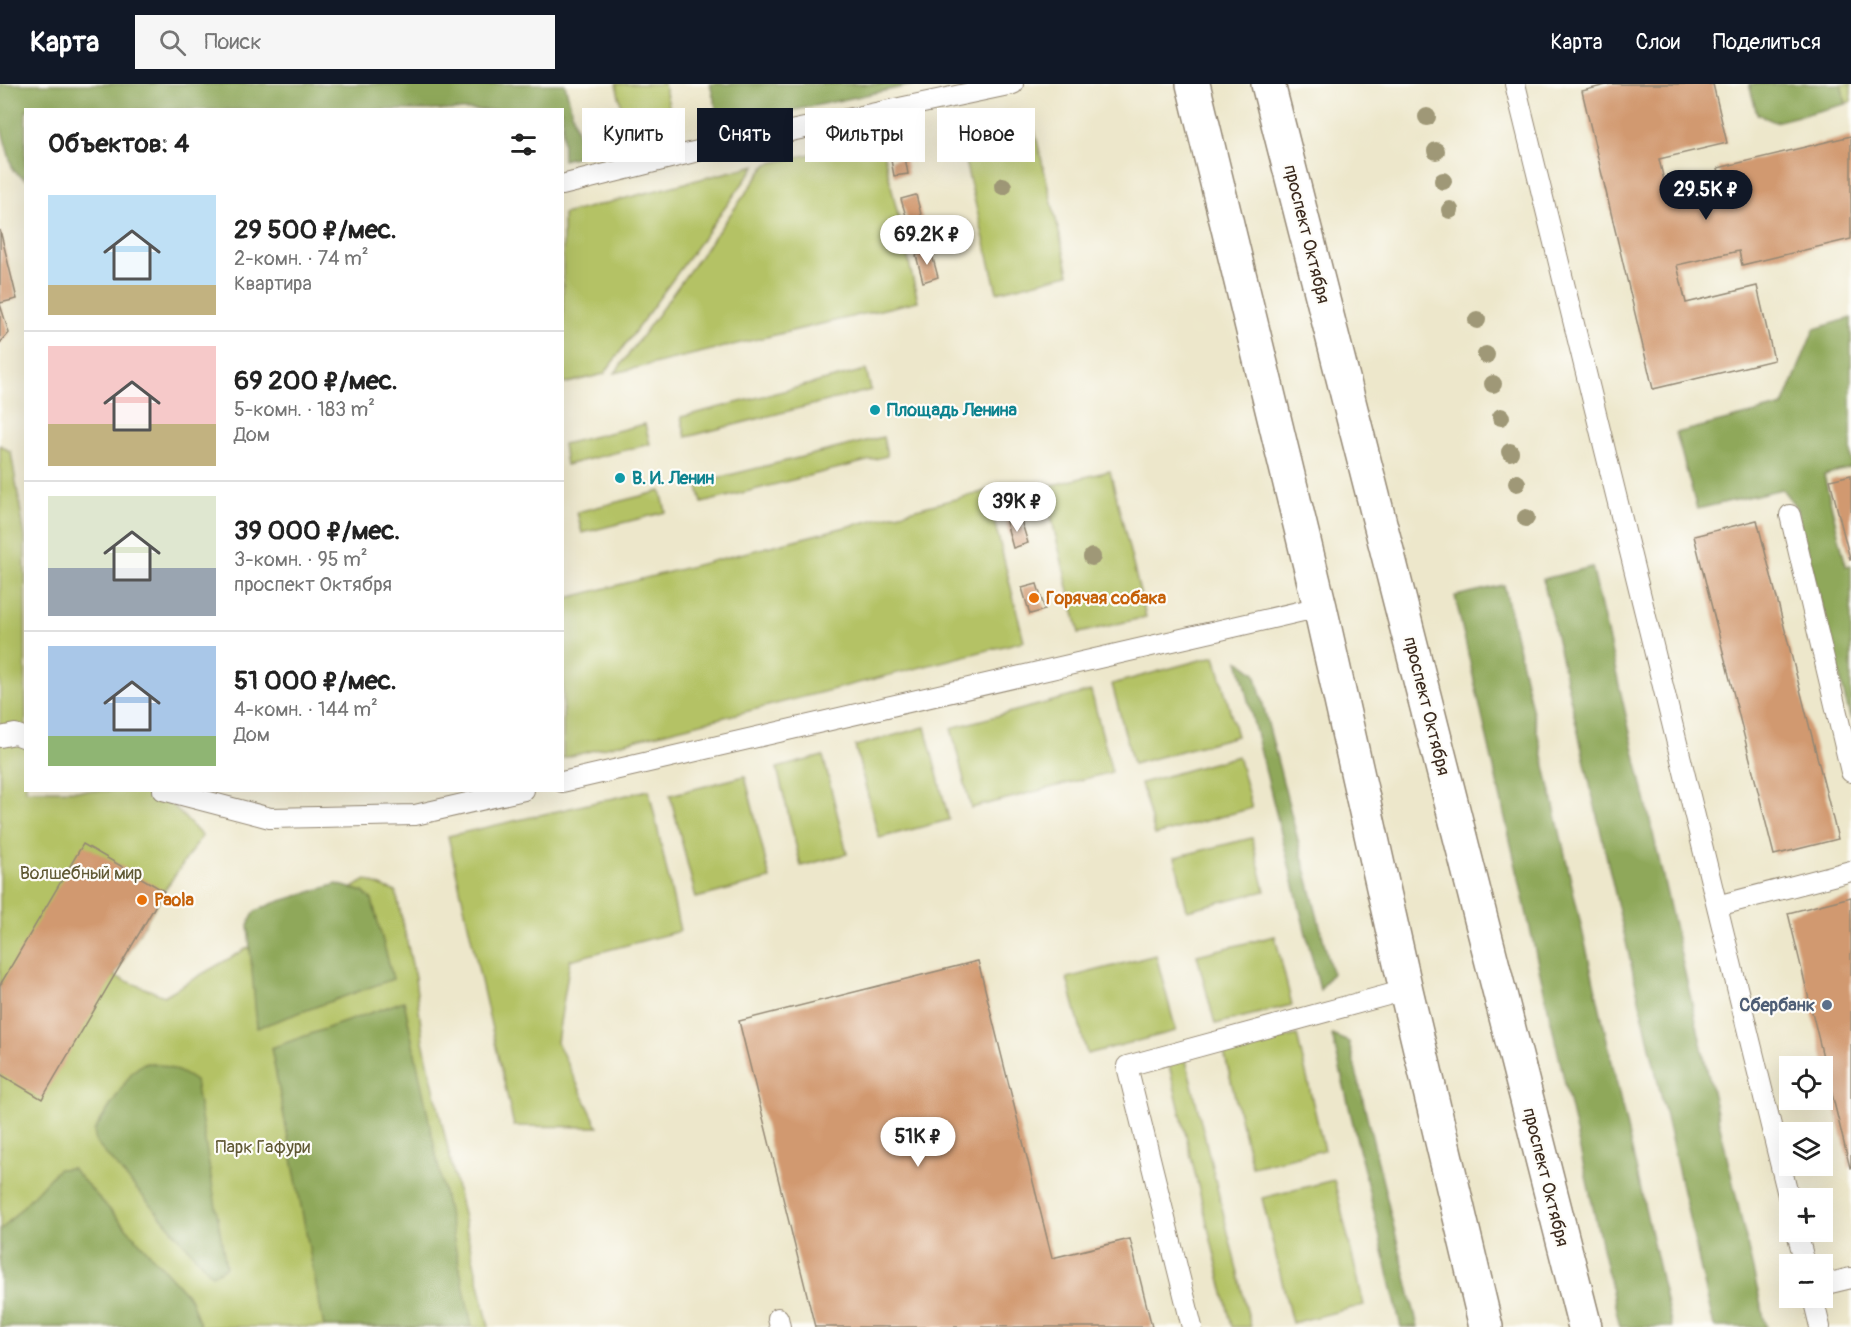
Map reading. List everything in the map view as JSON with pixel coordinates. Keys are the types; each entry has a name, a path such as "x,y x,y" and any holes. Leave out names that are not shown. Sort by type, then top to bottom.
{"main road":[{"path":"1193,84 1320,608 1406,990 1486,1327"},
{"name":"проспект Октября","path":"1268,84 1585,1327"}],"lane":[{"path":"564,184 710,148 1012,84"},
{"path":"1515,84 1786,1188"},
{"path":"1790,515 1851,772"},
{"path":"564,782 1320,608"},
{"path":"0,737 15,734 24,737"},
{"path":"171,792 270,818 415,815 515,792"},
{"path":"216,792 270,818"},
{"path":"1717,906 1851,871"},
{"path":"1192,1327 1127,1066 1406,990"},
{"path":"1833,1283 1851,1278"},
{"path":"1815,1308 1820,1327"}],"green space":[{"path":"0,84 565,84 582,151 582,155 564,160 564,108 24,108 24,178 13,170 0,124"},
{"path":"616,84 664,84 669,108 622,108"},
{"path":"710,84 917,84 793,111 793,108 716,108"},
{"path":"1749,84 1841,84 1846,104 1775,122 1757,114"},
{"path":"1841,84 1851,84 1851,102 1846,104"},
{"path":"1035,132 1069,274 997,292 965,162 1035,162"},
{"path":"805,155 805,162 886,162 918,301 615,373 767,164 793,162 793,158"},
{"path":"756,165 604,374 564,384 564,214"},
{"path":"1851,318 1851,468 1824,475 1846,566 1851,565 1851,721 1796,507 1782,489 1697,509 1676,433 1783,406 1814,329"},
{"path":"866,370 871,390 686,437 681,417"},
{"path":"645,424 650,444 566,465 564,444"},
{"path":"883,437 887,456 702,503 697,483"},
{"name":"Парк Гафури","path":"0,445 11,452 24,531 24,792 160,792 202,836 164,891 114,976 164,996 366,880 396,892 415,978 423,1041 489,1327 0,1327"},
{"path":"1110,471 1146,617 1079,633 1044,487"},
{"path":"661,491 666,512 582,533 577,512"},
{"path":"987,491 1024,641 564,758 564,599"},
{"path":"1592,567 1766,1327 1714,1327 1543,579"},
{"path":"1504,585 1672,1327 1620,1327 1455,596"},
{"path":"1215,656 1237,736 1133,764 1112,684"},
{"path":"1238,660 1255,673 1332,973 1320,990"},
{"path":"1091,691 1112,772 971,808 951,728"},
{"path":"925,727 949,820 879,838 855,746"},
{"path":"823,756 847,854 801,866 777,768"},
{"path":"1238,756 1252,808 1155,835 1141,783"},
{"path":"745,776 770,879 696,898 670,795"},
{"path":"649,790 680,931 570,960 557,1042 598,1127 514,1126 448,836"},
{"path":"1252,838 1265,891 1187,910 1175,857"},
{"path":"337,884 363,892 372,900 393,979 257,1028 248,925 255,911"},
{"path":"1275,936 1292,1005 1215,1024 1197,955"},
{"path":"1156,955 1176,1031 1087,1054 1067,978"},
{"path":"404,1001 472,1327 324,1327 271,1048"},
{"path":"1297,1035 1324,1150 1252,1167 1224,1052"},
{"path":"1332,1035 1349,1042 1418,1327 1401,1327"},
{"path":"1185,1056 1251,1327 1232,1327 1168,1061"},
{"path":"144,1063 170,1068 195,1081 226,1267 212,1275 96,1143 94,1131 132,1072"},
{"path":"72,1168 190,1298 201,1327 0,1327 0,1231 58,1169"},
{"path":"1334,1180 1364,1305 1292,1323 1262,1198"}],"building":[{"path":"1610,84 1713,84 1727,143 1659,159 1668,198 1722,185 1718,168 1851,136 1851,239 1742,265 1739,251 1677,265 1686,303 1757,286 1774,360 1653,389 1582,91"},
{"path":"891,162 906,162 908,174 894,176"},
{"path":"916,195 923,222 909,226 901,199"},
{"path":"0,230 17,299 0,303"},
{"path":"931,251 938,277 923,282 916,255"},
{"path":"0,304 9,333 0,343"},
{"path":"1851,475 1851,559 1850,559 1830,480"},
{"path":"1020,517 1028,543 1013,548 1006,522"},
{"path":"1757,520 1838,839 1774,855 1694,536"},
{"path":"1037,584 1045,610 1030,614 1022,588"},
{"path":"83,844 164,891 42,1099 0,1074 0,985"},
{"path":"1851,897 1851,1168 1833,1098 1833,1056 1823,1056 1788,913"},
{"path":"978,961 1052,1258 1130,1239 1152,1327 815,1327 739,1021"}],"place":[{"name":"Площадь Ленина","path":"875,410"},
{"name":"В. И. Ленин","path":"620,478"},
{"name":"Горячая собака","path":"1034,598"},
{"name":"Paola","path":"142,900"},
{"name":"Сбербанк","path":"1827,1005"}],"park label":[{"name":"Волшебный мир","path":"81,873"}]}
